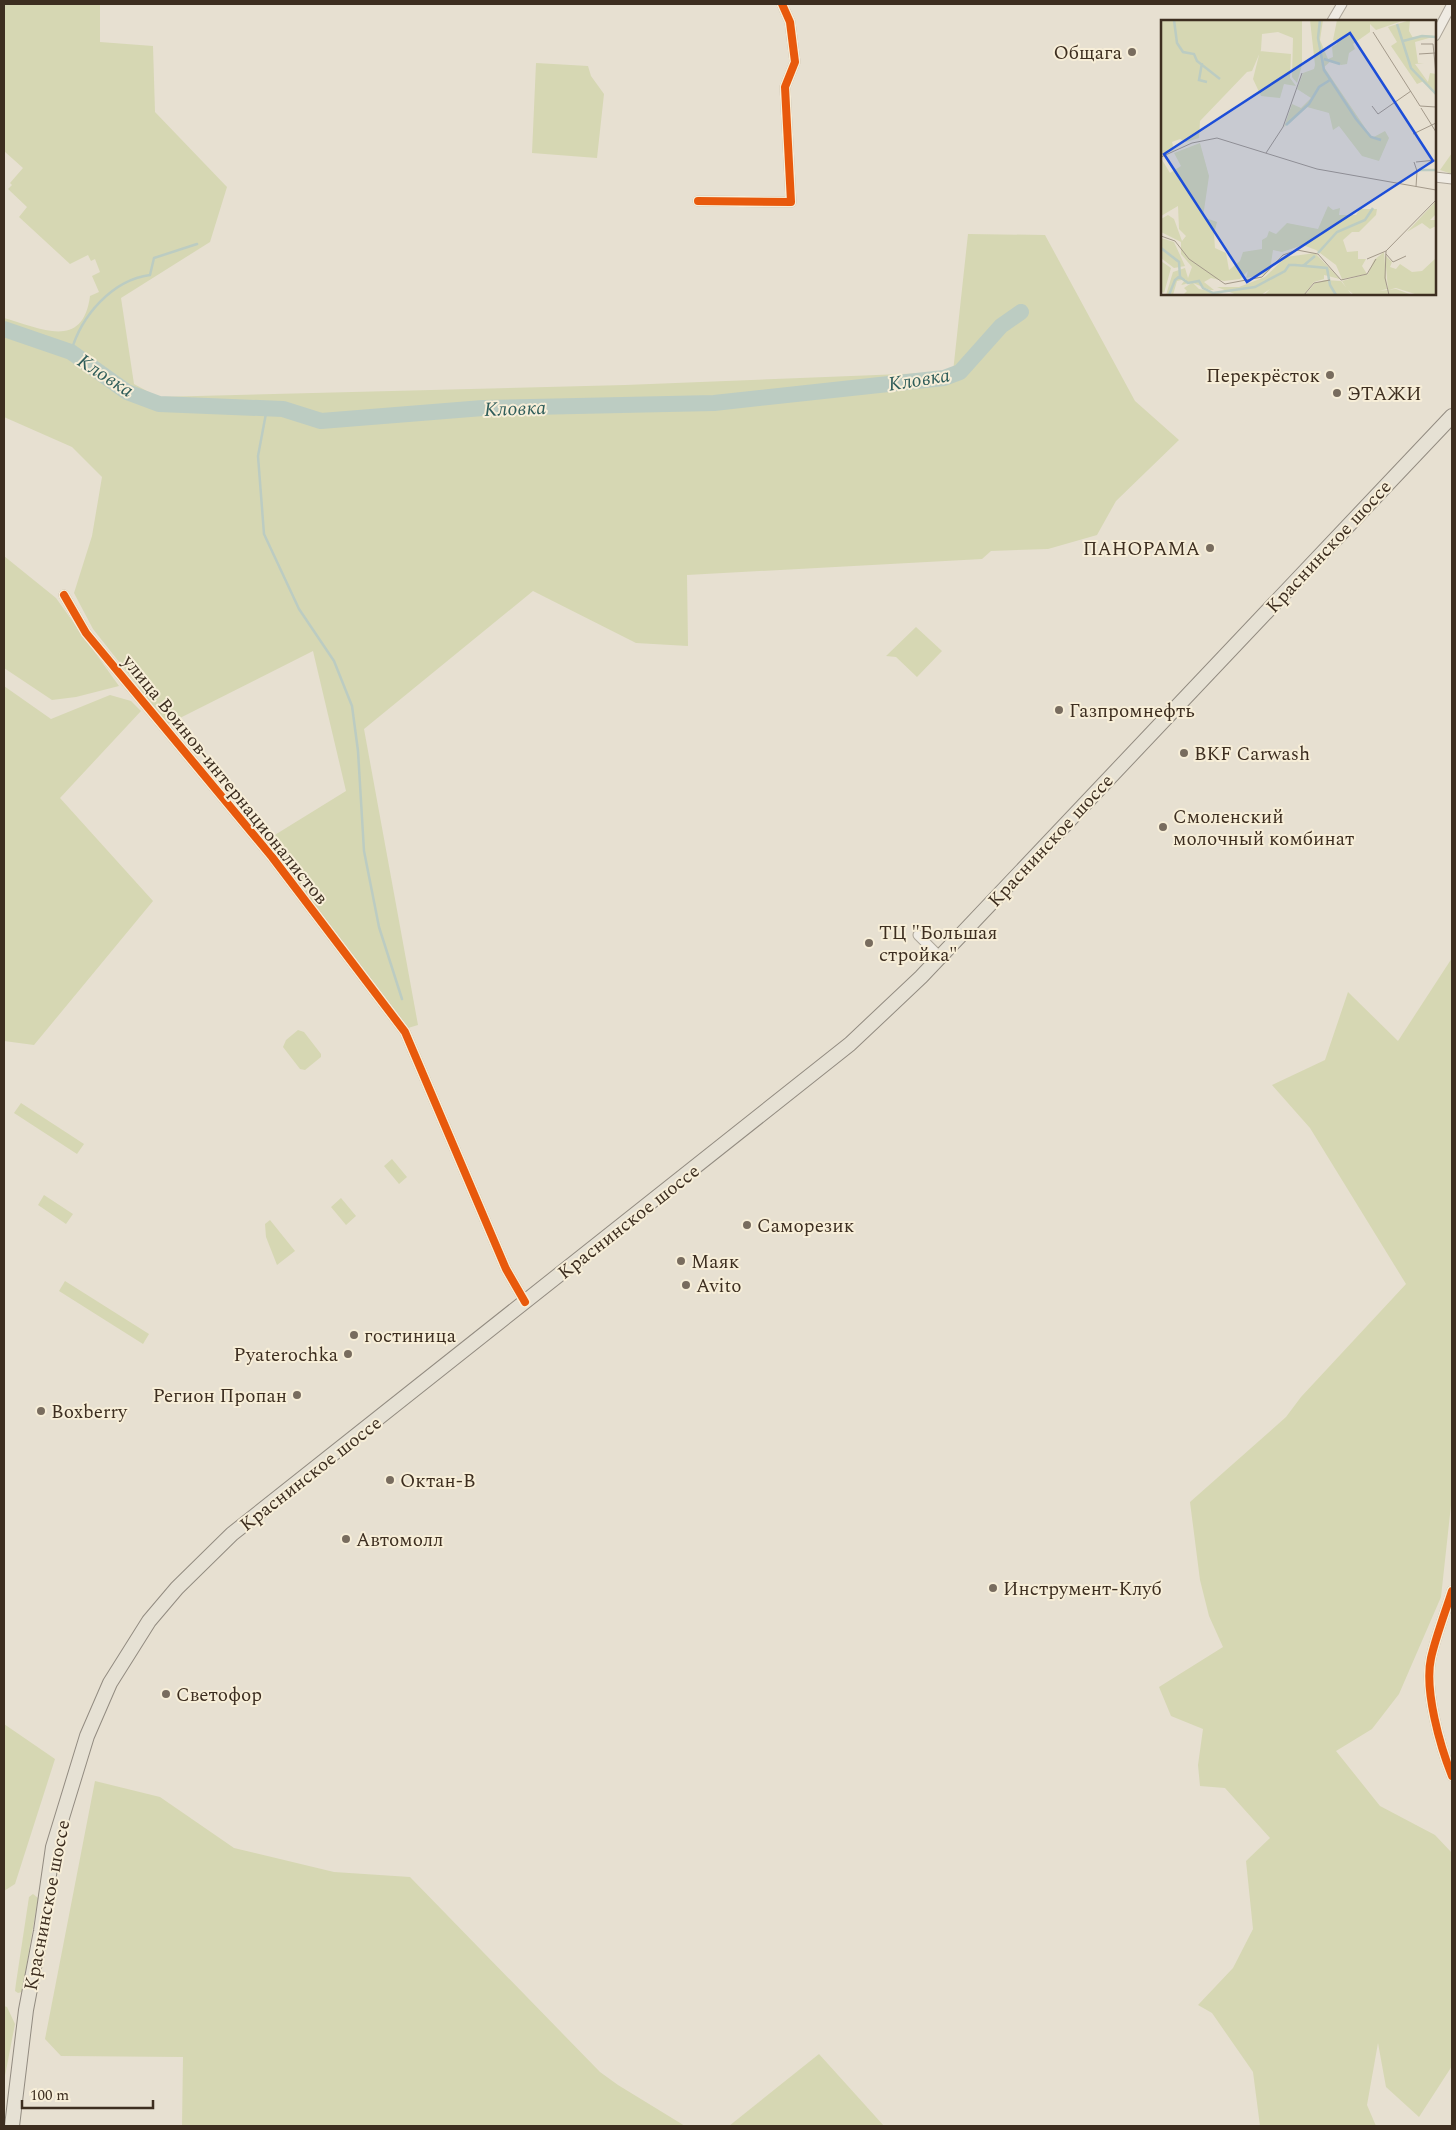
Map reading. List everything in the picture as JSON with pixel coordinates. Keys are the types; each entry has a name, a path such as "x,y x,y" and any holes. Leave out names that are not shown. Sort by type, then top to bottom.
{"main road":[{"name":"Краснинское шоссе","path":"12,2126 26,2010 42,1931 53,1847 87,1736 107,1689 149,1621 177,1588 232,1534 850,1044 940,957 1452,416"}],"street":[{"path":"698,201 791,202 785,87 796,62 790,22 782,4"},
{"path":"1333,20 1342,4"},
{"path":"1436,34 1452,4"},
{"path":"1436,177 1452,179"},
{"name":"улица Воинов-интернационалистов","path":"64,595 86,633 272,857 404,1032 506,1269 525,1302"},
{"path":"918,935 940,957"},
{"path":"1452,1591 1431,1660 1432,1696 1441,1748 1452,1776"}],"green space":[{"path":"4,4 100,4 100,42 153,46 155,112 227,187 210,242 121,298 134,384 158,397 625,385 953,372 968,234 1045,235 1135,401 1179,440 1116,501 1097,535 1048,549 991,551 982,559 687,575 688,646 636,643 533,591 364,729 418,1025 408,1028 265,841 346,791 313,651 168,724 93,629 74,593 92,536 102,477 72,447 4,417 4,318 45,330 69,330 79,324 86,313 90,296 99,292 92,276 100,272 95,259 91,261 88,255 70,264 19,217 27,207 8,189 12,185 10,183 23,168 4,151"},
{"path":"536,63 588,66 591,76 604,94 597,158 532,153"},
{"path":"1452,153 1452,174 1440,170"},
{"path":"4,556 56,598 119,686 76,697 52,700 4,668"},
{"path":"916,627 942,651 917,677 896,657 886,656"},
{"path":"4,686 51,719 110,695 131,701 141,711 60,798 153,901 34,1045 4,1041"},
{"path":"1452,958 1452,1496 1441,1597 1399,1694 1372,1729 1336,1751 1380,1806 1435,1835 1452,1853 1452,2066 1419,2117 1386,2087 1378,2043 1367,2105 1376,2126 1260,2126 1253,2072 1212,2013 1198,2005 1233,1968 1253,1929 1246,1861 1270,1838 1225,1788 1200,1786 1198,1765 1203,1729 1171,1716 1159,1687 1223,1647 1209,1616 1200,1580 1190,1502 1286,1417 1301,1397 1406,1284 1310,1128 1272,1085 1325,1060 1348,992 1398,1041"},
{"path":"298,1030 304,1032 321,1054 321,1057 305,1070 300,1069 283,1047 286,1040"},
{"path":"21,1103 84,1144 77,1154 14,1113"},
{"path":"392,1159 407,1177 399,1184 384,1166"},
{"path":"44,1195 73,1214 66,1224 38,1205"},
{"path":"341,1198 356,1216 346,1225 331,1207"},
{"path":"270,1220 295,1251 277,1265 266,1237 265,1224"},
{"path":"65,1281 149,1334 143,1344 59,1291"},
{"path":"4,1724 55,1759 15,1884 4,1891"},
{"path":"95,1781 160,1797 234,1848 334,1872 410,1877 600,2072 685,2126 182,2126 183,2057 61,2056 45,2039"},
{"path":"33,1894 38,1898 22,1992 18,1993 15,1991 29,1897"},
{"path":"4,2006 7,2007 15,2024 4,2081"},
{"path":"819,2054 884,2126 729,2126"}],"waterway":[{"path":"71,352 82,325 90,313 111,292 136,278 150,275 154,258 197,244"},
{"name":"Кловка","path":"4,329 71,352 127,392 159,404 283,409 321,421 483,408 714,403 944,378 960,372 1001,326 1021,312"},
{"path":"267,408 258,456 264,534 299,609 334,661 352,706 358,751 364,851 379,927 402,999"}],"cycle path":[{"path":"698,201 791,202 785,87 795,62 790,22 782,4"},
{"path":"64,595 86,633 272,857 405,1032 506,1269 525,1302"},
{"path":"1452,1591 1435,1641 1429,1671 1434,1718 1452,1776"}],"place":[{"name":"Общага","path":"1132,52"},
{"name":"Перекрёсток","path":"1330,375"},
{"name":"ЭТАЖИ","path":"1337,393"},
{"name":"ПАНОРАМА","path":"1210,548"},
{"name":"Газпромнефть","path":"1059,710"},
{"name":"BKF Carwash","path":"1184,753"},
{"name":"Смоленский молочный комбинат","path":"1163,827"},
{"name":"ТЦ \"Большая стройка\"","path":"869,943"},
{"name":"Саморезик","path":"747,1225"},
{"name":"Маяк","path":"681,1261"},
{"name":"Avito","path":"686,1285"},
{"name":"гостиница","path":"354,1335"},
{"name":"Pyaterochka","path":"348,1354"},
{"name":"Регион Пропан","path":"297,1395"},
{"name":"Boxberry","path":"41,1411"},
{"name":"Октан-В","path":"390,1480"},
{"name":"Автомолл","path":"346,1539"},
{"name":"Инструмент-Клуб","path":"993,1588"},
{"name":"Светофор","path":"166,1694"}]}
